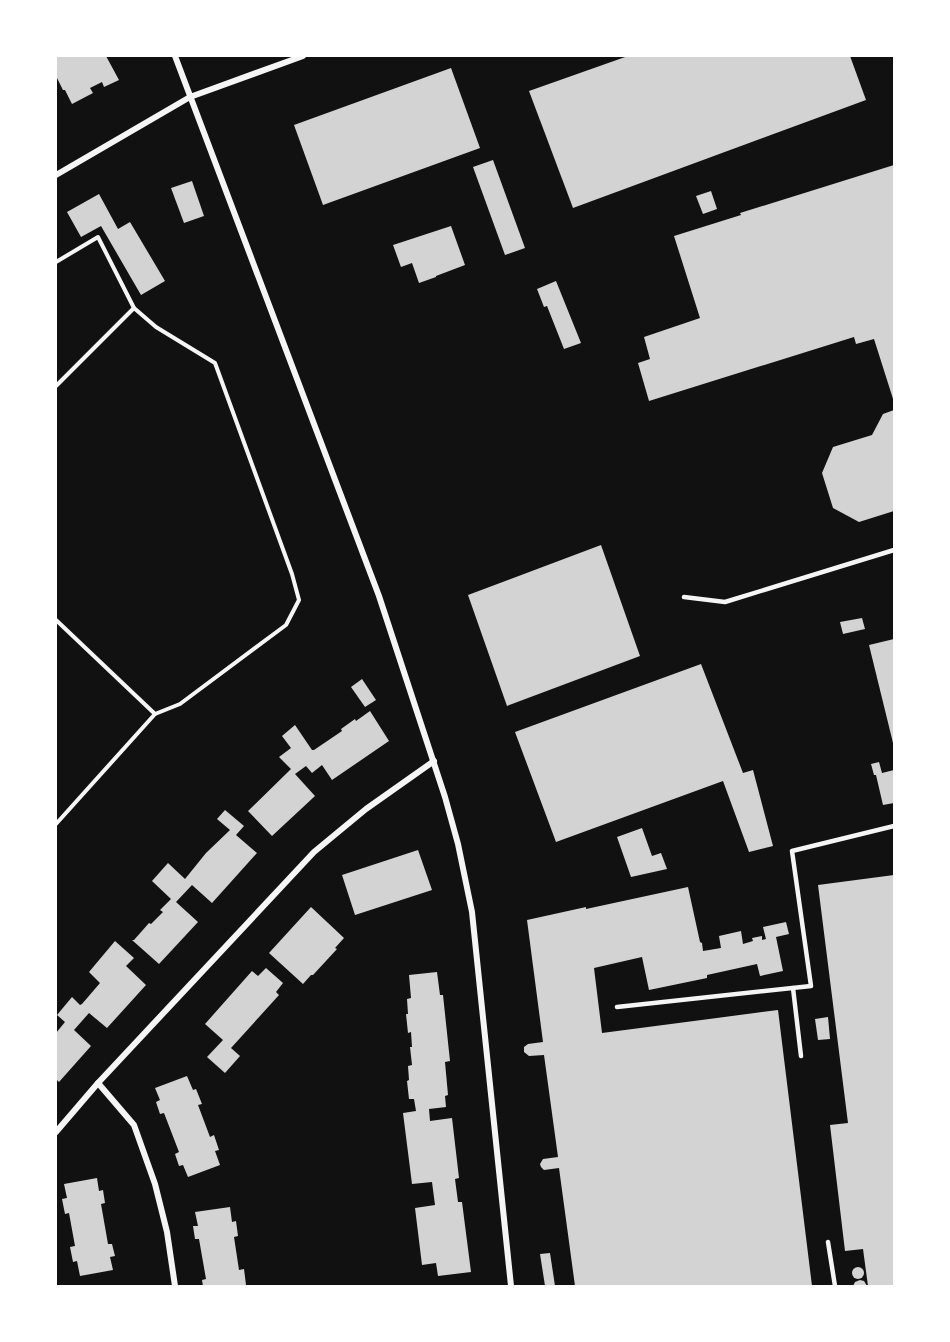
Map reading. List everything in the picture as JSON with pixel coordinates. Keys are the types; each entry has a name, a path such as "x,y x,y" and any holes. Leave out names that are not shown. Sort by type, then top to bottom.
{"street":[{"path":"176,56 380,596 434,761 458,844 472,912 511,1287"},
{"path":"56,175 190,97 303,56"},
{"path":"56,1132 98,1083 314,852 366,809 434,761"},
{"path":"98,1083 134,1125 155,1184 167,1232 176,1287"}],"lane":[{"path":"684,597 725,602 894,550"},
{"path":"616,1007 811,986 792,851 894,826"},
{"path":"793,988 801,1056"},
{"path":"828,1242 835,1287"}],"path":[{"path":"56,262 98,237 134,308 156,327 215,363 292,574 299,600 286,625 180,704 155,714 56,824"},
{"path":"56,386 134,308"},
{"path":"56,620 155,714"}],"building":[{"path":"56,56 106,56 119,80 104,87 102,82 90,88 93,93 72,104 56,76"},
{"path":"628,56 850,56 866,100 573,208 529,91"},
{"path":"451,68 480,148 323,205 294,125"},
{"path":"493,160 525,248 505,255 473,167"},
{"path":"894,165 894,402 874,339 856,344 854,337 649,401 638,363 650,359 644,337 700,318 674,236"},
{"path":"192,181 204,216 184,223 171,188"},
{"path":"711,191 717,209 703,214 696,196"},
{"path":"99,194 118,229 130,222 165,281 141,295 101,226 81,237 67,212"},
{"path":"451,226 465,265 419,283 412,263 401,267 393,245"},
{"path":"556,281 581,343 564,349 547,306 544,307 537,289"},
{"path":"894,410 894,511 859,522 833,508 822,473 833,447 872,435 883,414"},
{"path":"601,545 640,656 507,706 468,595"},
{"path":"862,618 865,629 843,634 840,622"},
{"path":"894,639 894,747 869,645"},
{"path":"701,664 743,773 753,770 773,846 749,852 723,781 556,842 515,732"},
{"path":"362,679 376,700 365,707 351,687"},
{"path":"370,711 389,741 332,780 322,765 312,773 306,766 295,774 315,796 272,836 248,811 291,769 279,757 291,748 282,736 295,725 314,750 355,719 356,721"},
{"path":"879,762 882,773 894,770 894,803 883,805 871,764"},
{"path":"225,810 244,826 236,835 257,853 212,903 192,885 176,902 198,922 159,964 132,940 163,912 160,910 171,899 152,881 168,863 185,879 206,853 230,830 217,819"},
{"path":"642,828 652,856 661,853 667,869 631,877 617,837"},
{"path":"418,850 432,890 355,915 342,875"},
{"path":"894,875 894,1286 868,1286 863,1249 845,1251 830,1125 848,1123 818,885"},
{"path":"688,887 703,951 721,948 719,936 741,931 743,944 753,941 752,938 762,936 762,940 766,939 763,927 786,922 789,934 776,937 783,971 760,976 757,964 707,975 707,978 649,990 642,957 594,968 602,1033 778,1010 812,1286 575,1286 559,1168 544,1170 540,1164 543,1159 558,1157 544,1055 529,1056 524,1052 524,1047 528,1044 543,1042 527,920"},
{"path":"311,907 344,938 335,948 337,949 303,984 269,953"},
{"path":"115,941 134,958 126,966 146,985 107,1028 89,1013 74,1030 91,1046 59,1082 56,1079 56,1033 65,1022 57,1015 72,997 80,1005 82,1004 100,983 89,972"},
{"path":"266,968 283,983 276,992 279,995 231,1048 240,1056 225,1073 207,1057 223,1040 205,1024 252,971 258,976"},
{"path":"437,972 440,995 443,995 450,1061 445,1062 448,1095 445,1096 446,1107 429,1109 430,1121 452,1118 459,1178 455,1179 458,1202 462,1202 471,1272 438,1276 436,1263 422,1265 415,1208 435,1205 432,1182 412,1184 403,1113 416,1111 414,1099 409,1099 407,1081 409,1080 408,1066 412,1065 411,1032 408,1033 406,1014 408,1014 407,999 411,998 409,975"},
{"path":"828,1017 830,1039 818,1040 815,1019"},
{"path":"187,1076 202,1104 198,1105 210,1137 214,1135 219,1150 215,1151 220,1165 188,1177 183,1165 179,1166 175,1154 179,1152 164,1113 160,1114 156,1102 160,1100 155,1088"},
{"path":"97,1178 99,1191 103,1190 105,1203 101,1204 108,1244 112,1244 115,1256 110,1257 113,1270 80,1276 77,1261 73,1262 70,1247 75,1246 69,1213 65,1214 62,1199 67,1198 64,1184"},
{"path":"230,1207 232,1222 236,1221 238,1236 234,1237 239,1270 244,1269 246,1285 203,1286 202,1280 206,1279 199,1239 195,1239 193,1226 198,1226 195,1212"},
{"path":"550,1253 555,1286 545,1286 540,1254"},
{"path":"860,1267 863,1268 863,1278 856,1279 853,1278 852,1271 853,1268"},
{"path":"864,1281 867,1286 853,1286 855,1282"}]}
